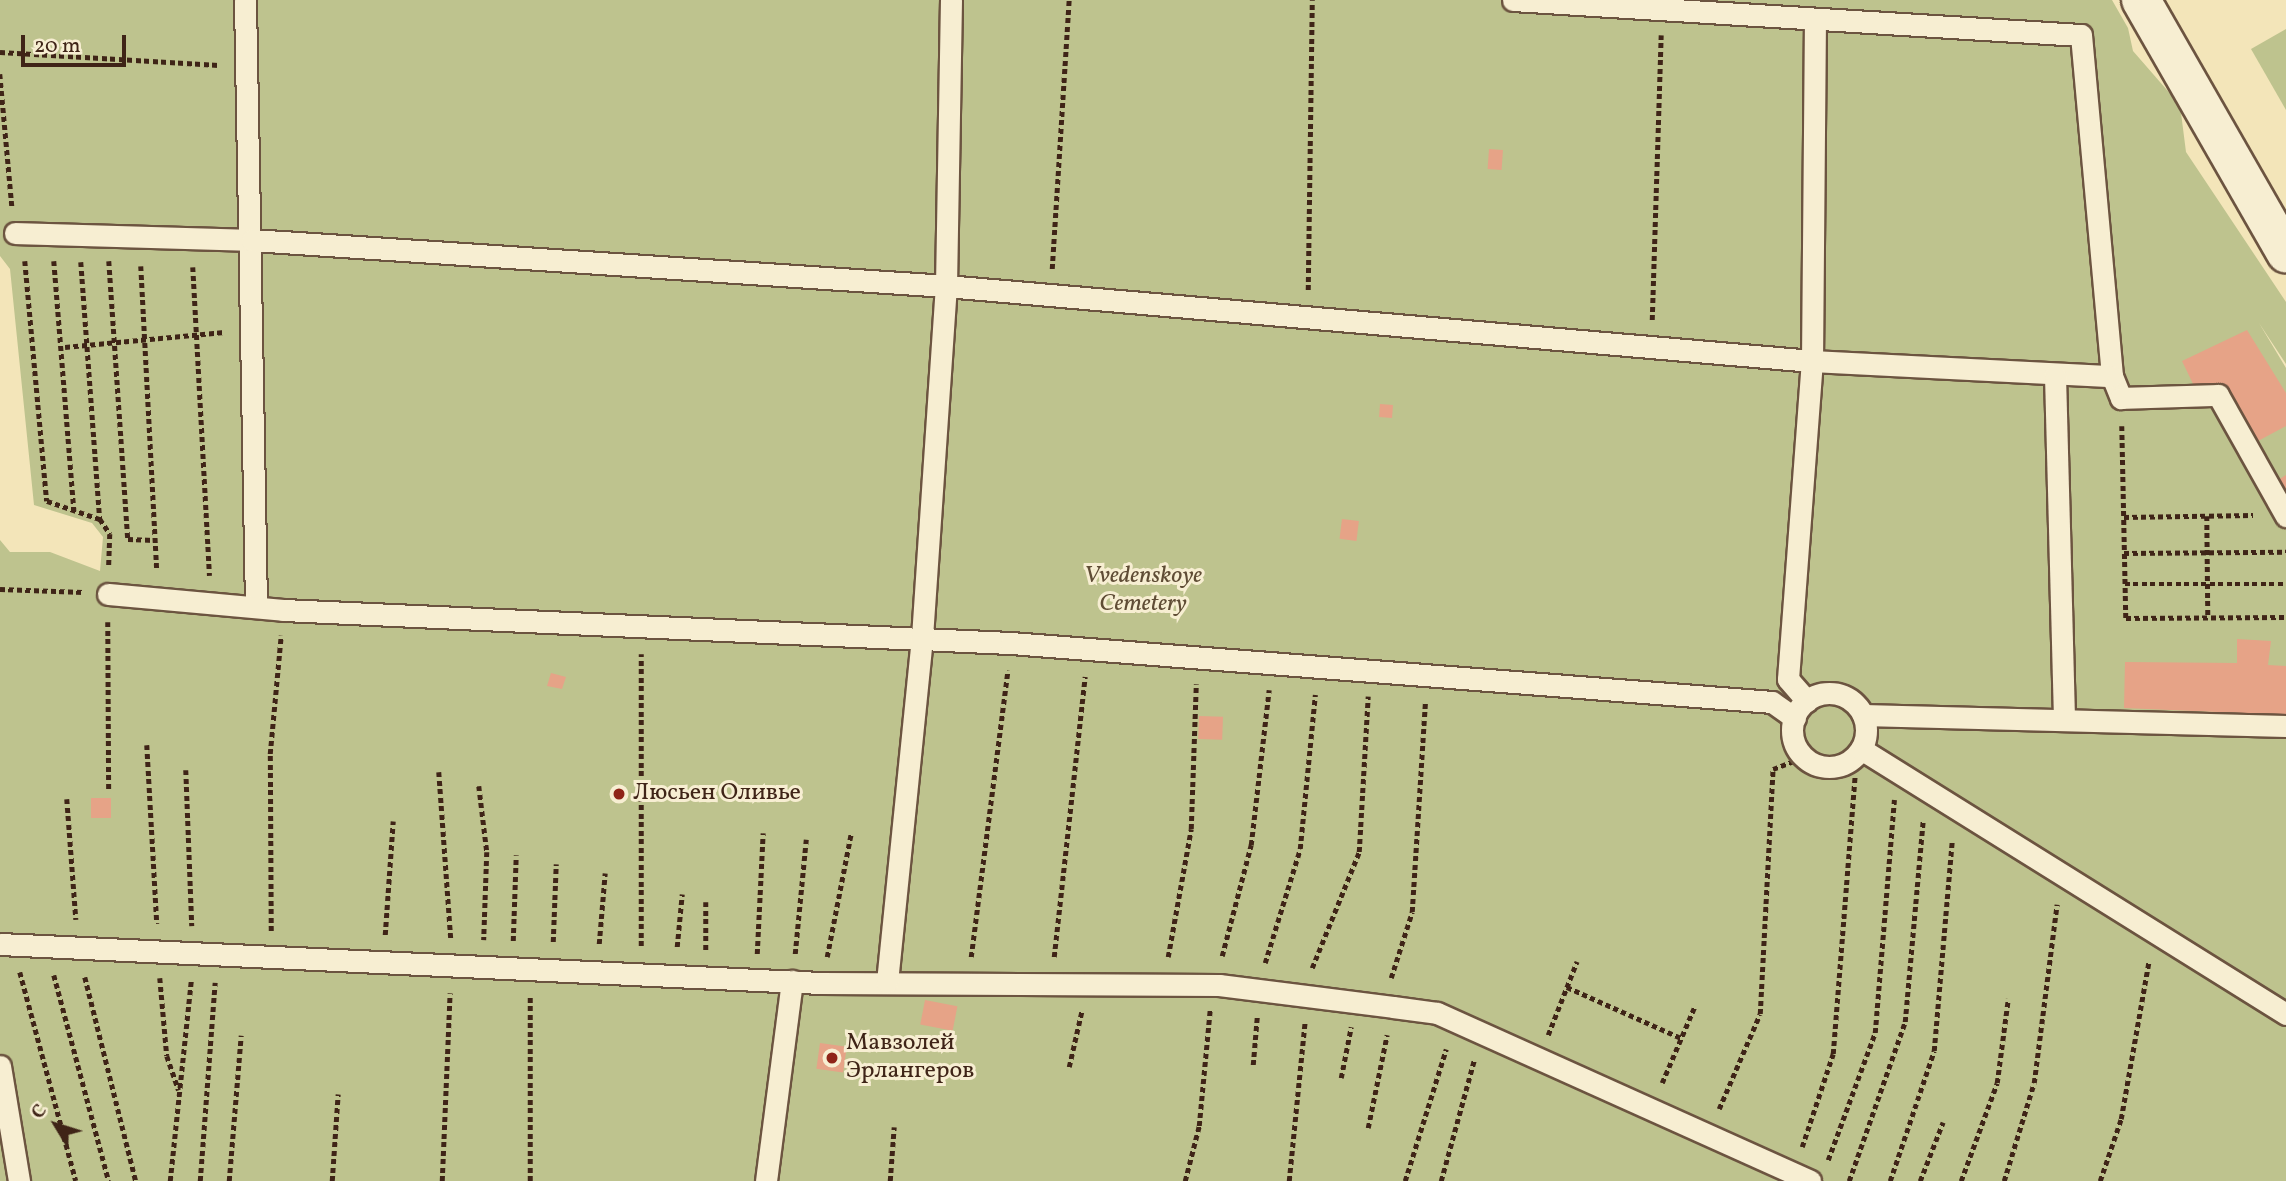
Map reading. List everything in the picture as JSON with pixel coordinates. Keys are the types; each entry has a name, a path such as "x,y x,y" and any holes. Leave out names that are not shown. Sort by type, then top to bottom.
{"street":[{"path":"2141,0 2286,253"}],"lane":[{"path":"246,0 256,607"},
{"path":"887,982 922,637 946,286 951,0"},
{"path":"1513,0 2081,35 2112,376 2121,398 2218,395 2286,515"},
{"path":"1815,19 1812,361 1788,679 1801,709 1794,739 1805,757 1831,767 1859,752"},
{"path":"19,233 252,240 946,286 1308,314 1812,361 2112,376"},
{"path":"2055,375 2064,716"},
{"path":"108,594 284,610 643,624 1012,643 1772,702 1801,709 1842,696 1863,715 2064,716 2286,726"},
{"path":"1859,752 1863,715"},
{"path":"1859,752 1926,789 2154,934 2286,1014"},
{"path":"7,945 272,960 821,983 1216,985 1355,1002 1455,1021 1708,1135 1809,1174"},
{"path":"766,1181 792,981"},
{"path":"0,1066 19,1181"}],"path":[{"path":"1050,295 1069,0"},
{"path":"1308,314 1312,0"},
{"path":"1651,346 1662,9"},
{"path":"0,52 248,67"},
{"path":"0,74 47,501 100,519"},
{"path":"50,235 65,346 74,511"},
{"path":"78,235 89,344 100,519 110,534 108,789"},
{"path":"106,236 119,342 128,539 155,540"},
{"path":"139,237 158,598"},
{"path":"190,238 200,335 211,603"},
{"path":"65,346 253,330"},
{"path":"2121,398 2126,618 2286,617"},
{"path":"2124,517 2286,515"},
{"path":"2207,516 2208,617"},
{"path":"2124,553 2286,552"},
{"path":"2125,584 2286,584"},
{"path":"0,589 108,594"},
{"path":"272,960 270,754 284,610"},
{"path":"639,975 643,624"},
{"path":"967,985 1012,643"},
{"path":"1050,985 1088,649"},
{"path":"1163,985 1191,829 1198,657"},
{"path":"1185,1181 1199,1126 1225,933 1251,845 1272,663"},
{"path":"1253,1065 1260,990 1270,935 1300,849 1318,666"},
{"path":"1289,1181 1307,996 1314,958 1359,852 1370,670"},
{"path":"1368,1128 1390,1007 1412,912 1427,675"},
{"path":"147,745 158,954 167,1056 179,1090"},
{"path":"1809,1174 1833,1054 1859,752"},
{"path":"1708,1135 1760,1014 1773,769 1805,757"},
{"path":"439,772 451,879 452,967 442,1181"},
{"path":"1809,1174 1875,1032 1896,772"},
{"path":"479,786 487,852 483,968"},
{"path":"1849,1181 1905,1022 1926,789"},
{"path":"67,799 78,949 136,1181"},
{"path":"1890,1181 1934,1051 1955,807"},
{"path":"383,964 393,821"},
{"path":"756,979 763,833"},
{"path":"821,983 851,834"},
{"path":"792,981 806,840"},
{"path":"516,855 531,970 530,1181"},
{"path":"531,970 556,864"},
{"path":"597,973 605,873"},
{"path":"2004,1181 2034,1083 2061,874"},
{"path":"675,976 682,894"},
{"path":"706,902 706,977"},
{"path":"2100,1181 2122,1119 2154,934"},
{"path":"7,945 76,1181"},
{"path":"46,947 109,1181"},
{"path":"200,1181 217,957"},
{"path":"1538,1058 1577,961"},
{"path":"1069,1067 1088,985"},
{"path":"1566,987 1681,1038"},
{"path":"1961,1181 1997,1083 2008,999"},
{"path":"1341,1078 1355,1002"},
{"path":"1651,1109 1694,1008"},
{"path":"1405,1181 1455,1021"},
{"path":"1441,1181 1481,1033"},
{"path":"229,1181 241,1035"},
{"path":"332,1181 338,1094"},
{"path":"1920,1181 1943,1122"},
{"path":"890,1181 894,1127"}],"green space":[{"name":"Vvedenskoye Cemetery","path":"0,0 2112,0 2128,28 2133,51 2180,105 2186,152 2286,302 2286,364 2259,323 2286,368 2286,1181 0,1181 0,540 10,552 50,552 100,571 103,537 92,523 34,505 10,269 0,256"},
{"path":"2286,29 2286,110 2251,49"}],"building":[{"path":"1489,149 1503,150 1502,170 1488,169"},
{"path":"2247,330 2286,393 2286,426 2258,441 2226,385 2195,388 2182,361"},
{"path":"1380,404 1393,405 1392,418 1379,417"},
{"path":"2286,475 2286,492 2278,480"},
{"path":"1342,519 1359,521 1356,541 1340,539"},
{"path":"2237,639 2271,641 2268,665 2286,666 2286,715 2124,708 2125,662 2237,663"},
{"path":"551,673 566,677 562,689 547,686"},
{"path":"1199,716 1223,717 1222,740 1198,739"},
{"path":"91,798 111,798 111,818 91,818"},
{"path":"925,1000 957,1006 953,1031 920,1025"},
{"name":"Мавзолей Эрлангеров","path":"820,1043 847,1047 843,1073 816,1069"}],"place":[{"name":"Люсьен Оливье","path":"619,794"},
{"name":"Мавзолей Эрлангеров","path":"832,1058"}]}
